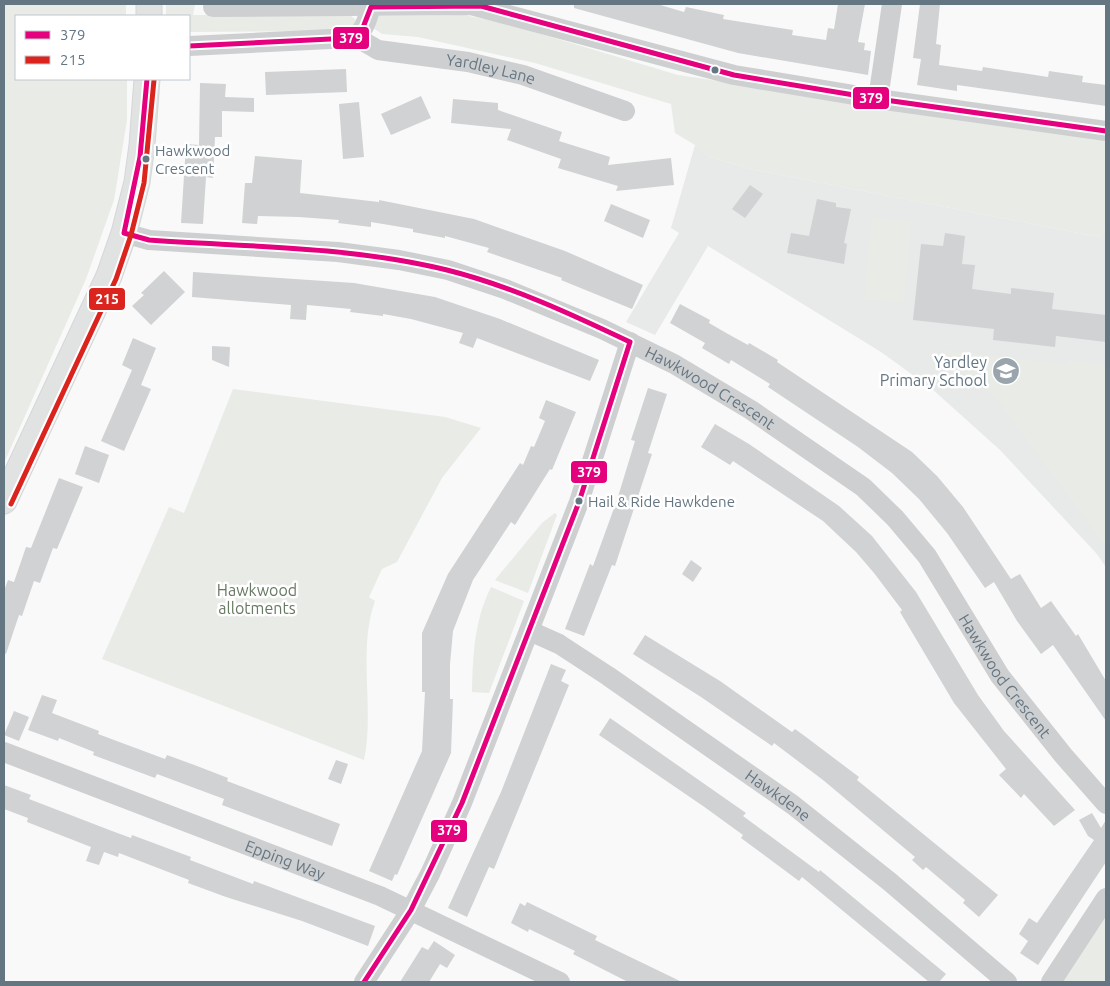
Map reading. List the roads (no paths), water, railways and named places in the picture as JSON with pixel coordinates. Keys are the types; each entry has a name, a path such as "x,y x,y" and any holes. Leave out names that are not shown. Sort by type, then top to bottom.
{"main road":[{"path":"4,501 109,276 124,233 141,155 147,80"}],"street":[{"path":"878,99 892,4"},
{"path":"190,46 356,37 364,26 371,5"},
{"path":"213,7 481,6 701,68 878,99 1106,131"},
{"name":"Yardley Lane","path":"356,37 378,50 468,62 524,75 624,111"},
{"name":"Hawkwood Crescent","path":"124,233 149,240 338,252 399,260 448,270 505,289 630,342 674,364 751,410 863,487 895,518 926,556 1000,676 1063,755 1106,804"},
{"path":"364,982 410,910 430,874 462,803 530,631 578,502 630,342"},
{"name":"Hawkdene","path":"530,631 558,644 608,676 793,805 882,876 1007,982"},
{"name":"Epping Way","path":"4,752 410,910 560,982"},
{"path":"1050,982 1106,898"}],"place":[{"name":"Hawkwood Crescent","path":"146,159"},
{"name":"Yardley Primary School","path":"1006,371"},
{"name":"Hail & Ride Hawkdene","path":"579,501"}],"park label":[{"name":"Hawkwood allotments","path":"257,599"}]}
